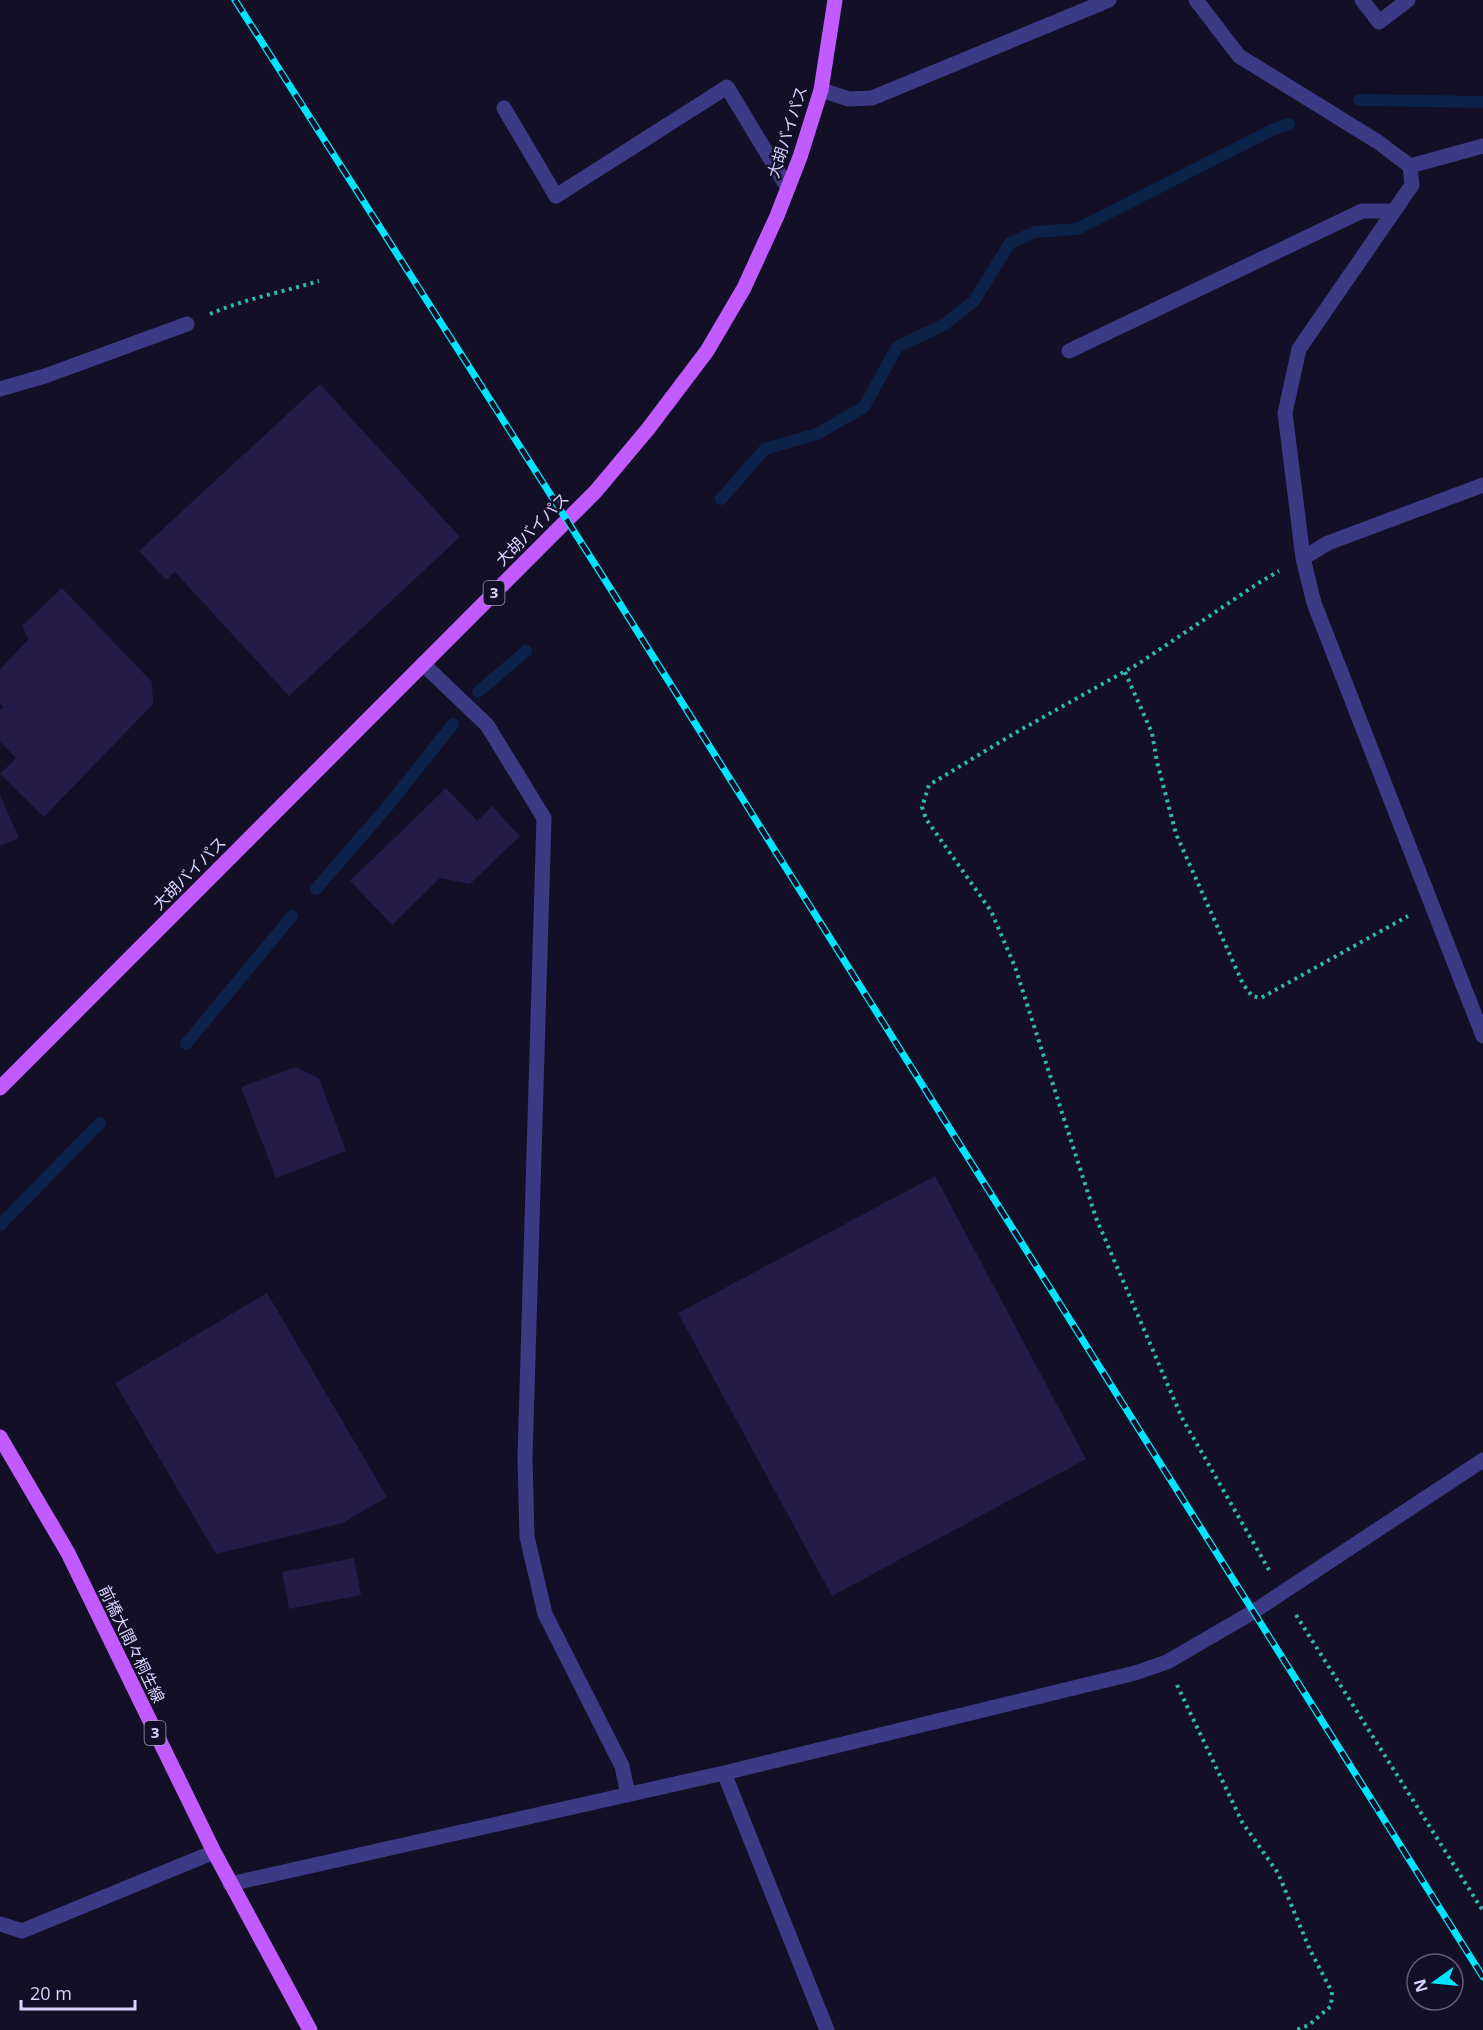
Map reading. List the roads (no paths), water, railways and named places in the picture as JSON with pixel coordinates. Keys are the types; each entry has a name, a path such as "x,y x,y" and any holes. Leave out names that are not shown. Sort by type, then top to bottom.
{"main road":[{"name":"大胡バイパス","path":"0,1088 596,491 648,429 707,351 744,288 788,188 821,90 835,0"},
{"name":"前橋大間々桐生線","path":"0,1437 68,1552 230,1884 310,2030"}],"street":[{"path":"821,90 849,99 872,98 1110,0"},
{"path":"1196,0 1239,56 1378,142 1410,166 1412,185 1299,349 1285,413 1303,558 1314,603 1483,1036"},
{"path":"1362,0 1379,22 1408,0"},
{"path":"504,108 556,196 727,87 788,188"},
{"path":"1410,166 1483,146"},
{"path":"1069,351 1362,211 1394,211"},
{"path":"0,389 45,376 187,324"},
{"path":"1303,558 1328,543 1483,485"},
{"path":"423,664 487,725 544,818 525,1458 527,1537 544,1614 622,1766 628,1795"},
{"path":"230,1884 724,1773 1136,1673 1167,1662 1252,1612 1483,1460"},
{"path":"724,1773 827,2030"},
{"path":"0,1924 22,1931 214,1852"}],"waterway":[{"path":"1359,100 1483,102"},
{"path":"721,499 765,449 817,434 864,407 897,347 945,324 974,301 1010,243 1035,232 1077,229 1274,129 1289,124"},
{"path":"478,692 526,651"},
{"path":"316,889 387,807 453,724"},
{"path":"186,1044 292,916"},
{"path":"0,1225 100,1123"}],"railway":[{"path":"235,0 605,580 1483,1977"}]}
